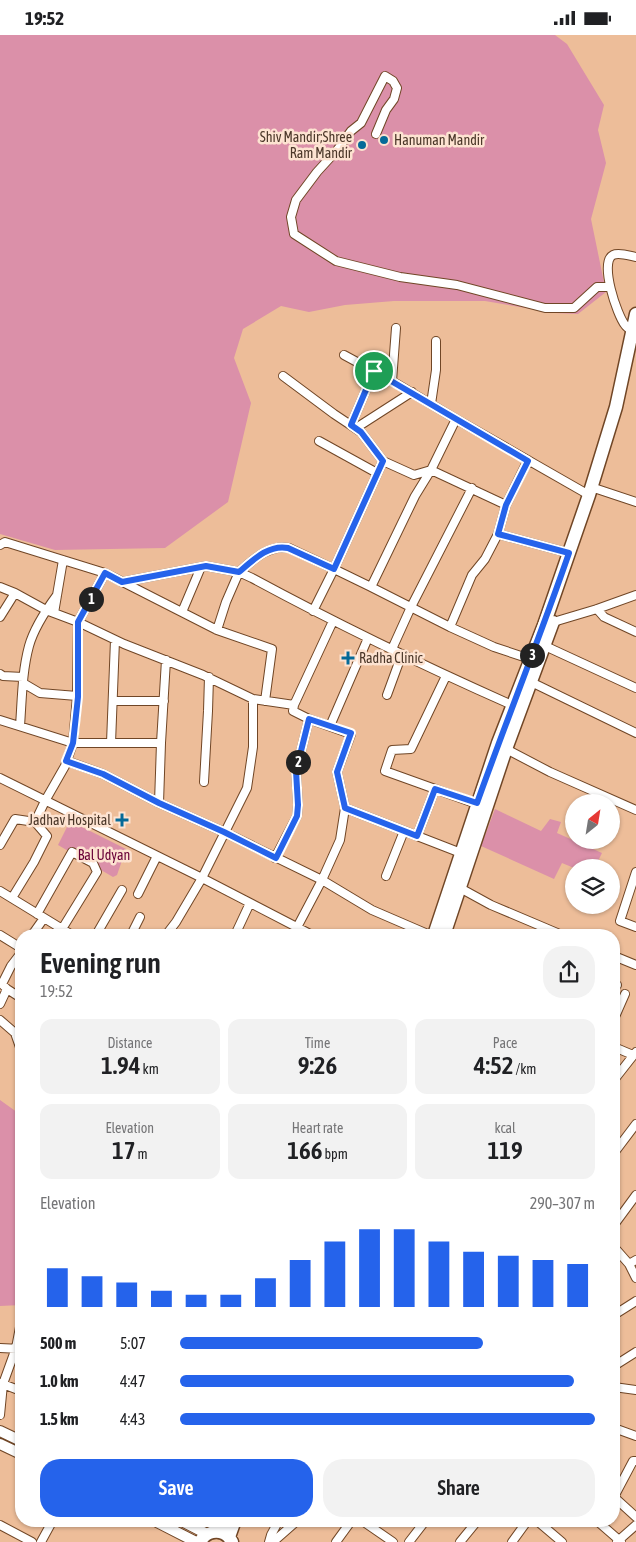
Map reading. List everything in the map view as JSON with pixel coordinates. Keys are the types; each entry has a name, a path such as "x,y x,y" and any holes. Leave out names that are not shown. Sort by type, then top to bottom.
{"main road":[{"path":"434,929 512,705 530,659 548,624 593,492 635,332 636,314"},
{"path":"446,929 506,749 545,646 548,624 569,553 615,434 636,352"},
{"path":"215,1535 226,1527"}],"street":[{"path":"376,133 386,110 394,99 397,88 393,81 384,76 361,123 351,131 296,200 291,217 294,233 336,261 400,277 457,285 545,308 574,308 597,287 610,287"},
{"path":"635,332 624,325 607,279 611,256 616,254 636,257"},
{"path":"392,381 396,328"},
{"path":"431,404 436,370 436,341"},
{"path":"344,355 412,392 528,461 593,492 636,502"},
{"path":"353,427 374,371"},
{"path":"283,375 361,432 383,461 414,475 431,470 506,505"},
{"path":"353,427 412,392"},
{"path":"370,587 456,419"},
{"path":"319,441 377,473"},
{"path":"313,611 383,461"},
{"path":"450,627 472,575 485,559 498,534 506,505 528,461"},
{"path":"392,649 411,607 472,488"},
{"path":"498,534 569,553"},
{"path":"0,545 5,542 105,573 217,630 272,649 265,701"},
{"path":"217,630 226,602 239,572 260,555 276,547 282,547 334,569 494,647 530,659"},
{"path":"20,726 23,680 29,645 50,611 57,595 63,560"},
{"path":"122,582 212,566 239,572 333,621 446,676 512,705"},
{"path":"182,612 201,567"},
{"path":"35,822 73,743 78,697 78,622 105,573"},
{"path":"0,587 115,640 209,677 253,699 294,705"},
{"path":"0,617 15,593"},
{"path":"548,624 636,595"},
{"path":"597,609 604,617 636,631"},
{"path":"297,927 322,881 340,840 345,808 337,772 351,733 309,719 293,711 294,705 333,621"},
{"path":"330,726 368,637"},
{"path":"111,743 115,640"},
{"path":"545,646 636,688"},
{"path":"386,695 402,654"},
{"path":"159,803 166,660"},
{"path":"446,676 411,749 392,750 385,771 477,803"},
{"path":"1,677 23,680 40,693 78,697"},
{"path":"204,782 209,677"},
{"path":"531,682 636,733"},
{"path":"171,929 202,878 247,788 253,747 253,699"},
{"path":"113,701 164,701"},
{"path":"276,858 297,816 296,771 309,719"},
{"path":"0,720 73,743 162,743"},
{"path":"506,749 550,772 636,810"},
{"path":"66,761 103,774 322,881 372,909 418,929"},
{"path":"0,778 301,929"},
{"path":"417,836 435,789"},
{"path":"345,808 462,853"},
{"path":"0,845 15,819 35,822 47,836 12,898"},
{"path":"386,876 404,831"},
{"path":"0,891 12,898 41,916 62,929 97,872 93,863 72,851 69,859 41,916 35,929"},
{"path":"138,895 157,856"},
{"path":"636,872 632,893 620,921 636,927"},
{"path":"460,889 491,905 548,929"},
{"path":"99,929 122,890"},
{"path":"238,929 250,903"},
{"path":"134,929 140,917"},
{"path":"0,935 15,944"},
{"path":"620,959 636,965"},
{"path":"0,1004 3,985 15,961"},
{"path":"3,985 15,994"},
{"path":"620,1005 625,994"},
{"path":"0,1020 15,1033"},
{"path":"620,1049 634,1053 620,1072"},
{"path":"620,1145 636,1125"},
{"path":"620,1217 636,1195"},
{"path":"620,1252 632,1262 636,1278"},
{"path":"620,1311 636,1301"},
{"path":"0,1348 15,1349"},
{"path":"620,1362 636,1352"},
{"path":"0,1415 1,1383 15,1355"},
{"path":"1,1383 15,1389"},
{"path":"620,1388 636,1390"},
{"path":"620,1430 636,1435"},
{"path":"0,1431 15,1438"},
{"path":"0,1444 15,1451"},
{"path":"620,1486 635,1459"},
{"path":"620,1502 636,1517"},
{"path":"0,1525 32,1542"},
{"path":"604,1527 619,1541 636,1525"},
{"path":"41,1542 49,1527"},
{"path":"182,1527 215,1535"},
{"path":"196,1527 215,1535"},
{"path":"269,1542 275,1527"},
{"path":"273,1542 290,1527"},
{"path":"336,1542 347,1527"},
{"path":"371,1527 393,1542"},
{"path":"409,1542 421,1527"},
{"path":"460,1542 472,1527"},
{"path":"512,1542 523,1527"},
{"path":"544,1527 562,1542"}],"green space":[{"path":"0,35 555,35 567,44 604,105 598,130 606,163 591,219 606,292 578,314 555,313 485,301 394,301 345,305 309,312 281,306 243,329 234,358 251,403 228,502 165,548 55,550 0,534"},
{"path":"495,809 541,831 550,819 561,822 557,833 565,837 565,849 593,849 602,853 599,859 565,859 565,864 562,863 554,879 481,846"},
{"name":"Bal Udyan","path":"70,821 126,849 117,875 113,877 58,845"},
{"path":"0,1100 15,1111 15,1305 0,1306"}],"place":[{"name":"Hanuman Mandir","path":"384,140"},
{"name":"Shiv Mandir;Shree Ram Mandir","path":"362,145"},
{"name":"Radha Clinic","path":"348,658"},
{"name":"Jadhav Hospital","path":"122,820"}],"route":[{"path":"374,371 528,461 506,505 498,534 569,553 477,803 435,789 417,836 345,808 337,772 351,733 309,719 296,771 297,816 276,858 159,803 103,774 66,761 73,743 78,697 78,622 105,573 122,582 206,566 239,572 252,560 276,547 288,548 334,569 383,461 361,432 351,425 374,371"}]}
